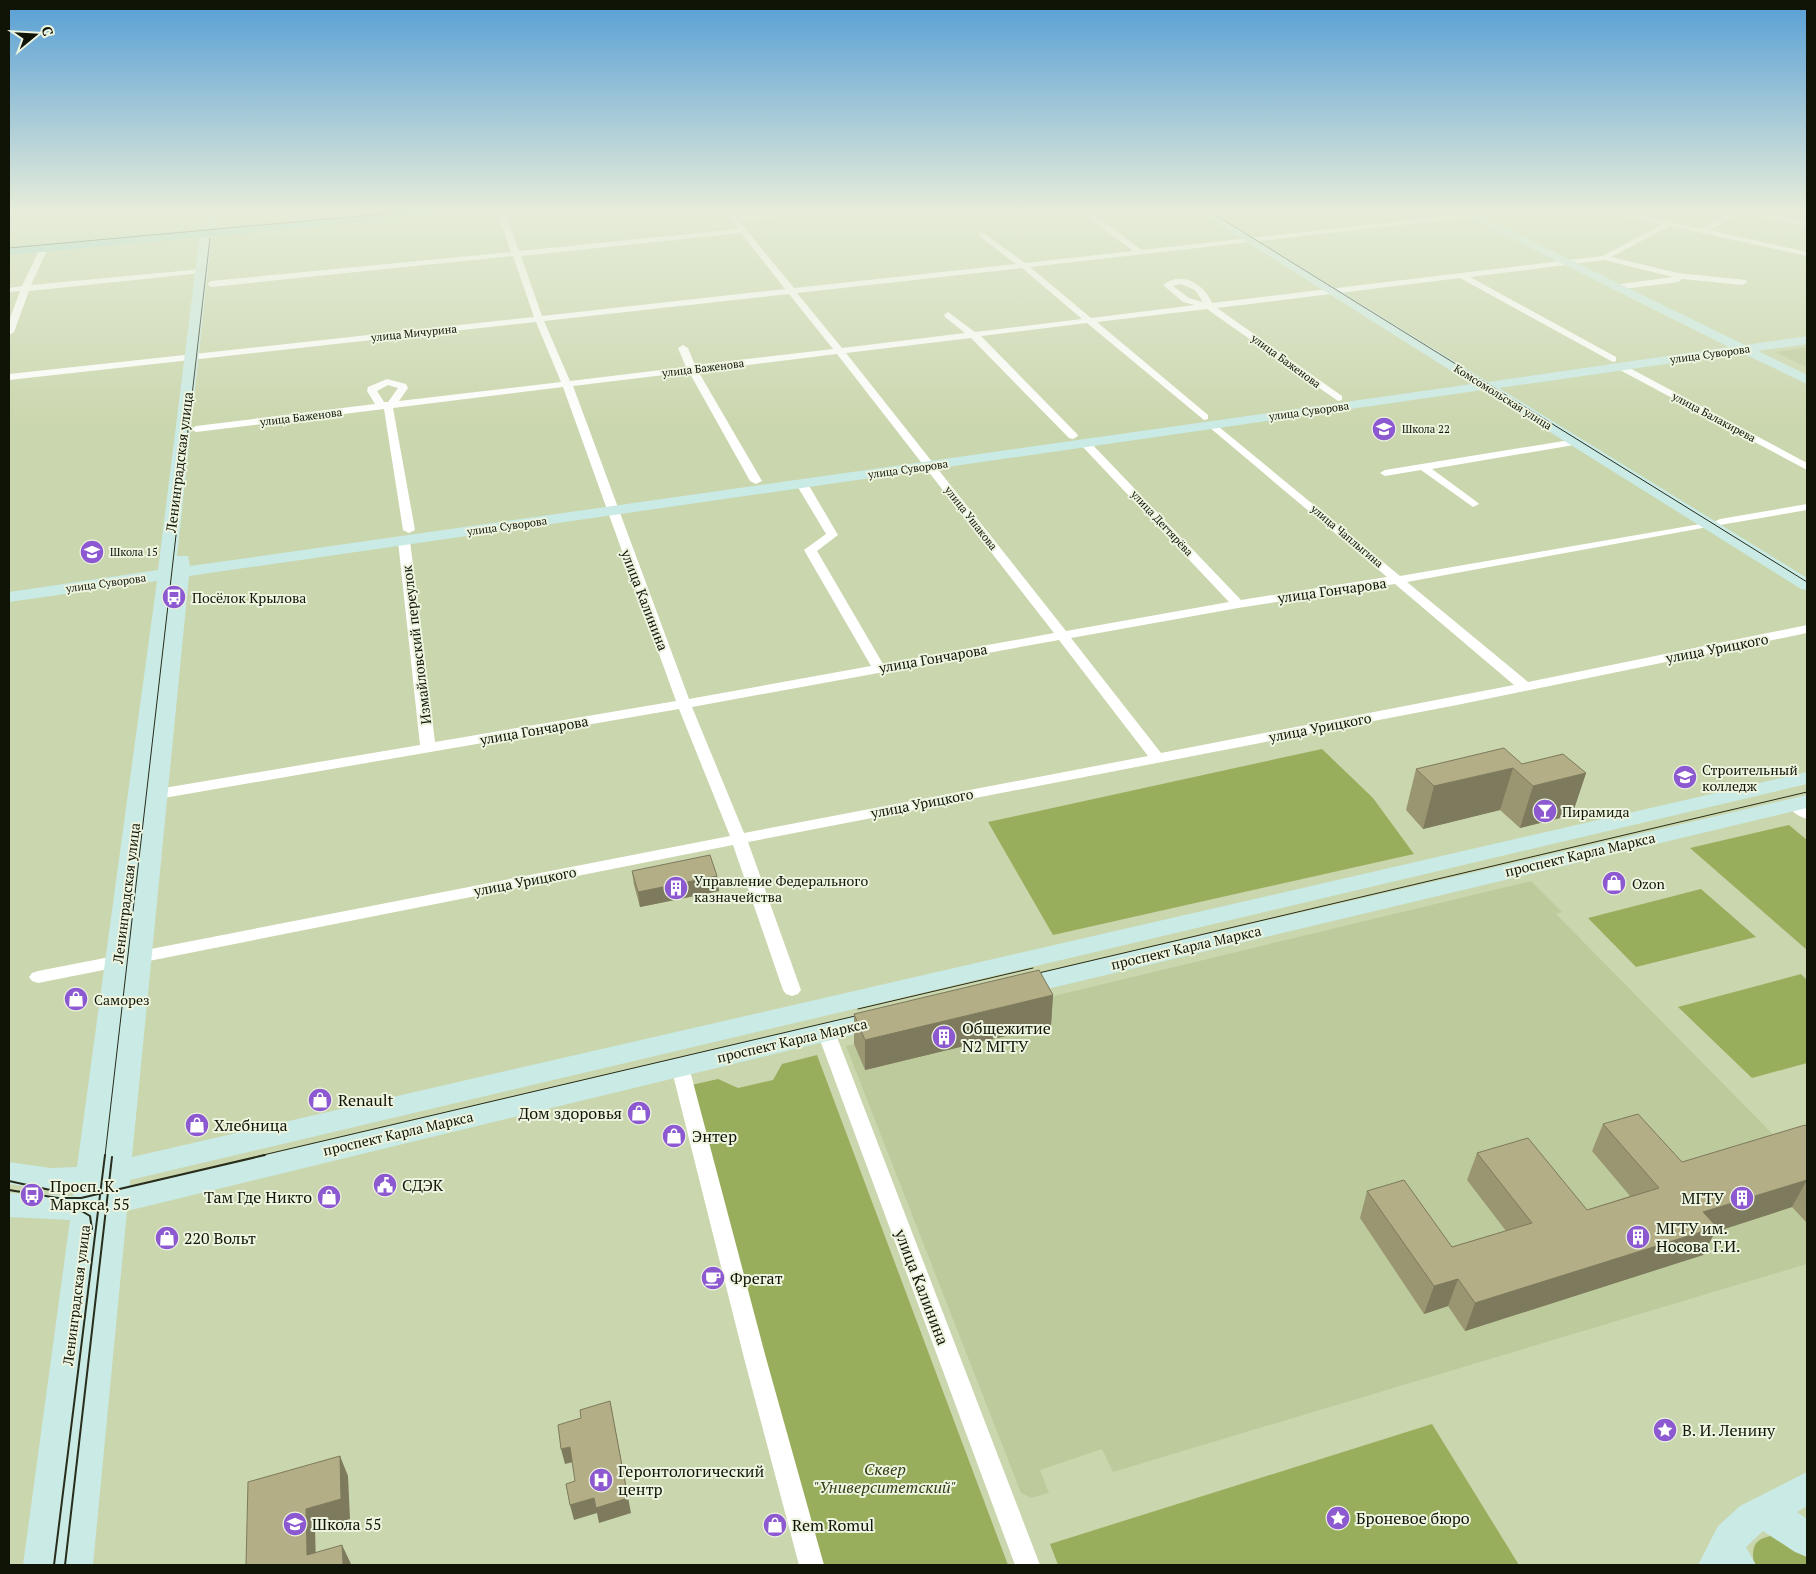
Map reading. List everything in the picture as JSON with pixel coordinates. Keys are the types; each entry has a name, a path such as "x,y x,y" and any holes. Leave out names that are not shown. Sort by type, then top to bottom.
{"main road":[{"name":"Ленинградская улица","path":"41,1565 104,1175 205,282"},
{"name":"Комсомольская улица","path":"1323,282 1714,523 1807,585"},
{"path":"1607,282 1807,380"},
{"name":"улица Суворова","path":"1737,346 1807,332"},
{"name":"улица Суворова","path":"9,586 173,568 407,536 610,506 756,481 927,461 1737,346 1807,340"},
{"name":"Ленинградская улица","path":"128,959 158,794 173,568 196,429 198,357"},
{"name":"Комсомольская улица","path":"1486,382 1576,442 1807,576"},
{"name":"улица Суворова","path":"1208,421 1338,398 1486,382"},
{"name":"улица Суворова","path":"610,506 802,484 927,461"},
{"name":"улица Суворова","path":"9,597 173,568"},
{"name":"проспект Карла Маркса","path":"9,1173 50,1179 104,1175 1807,778"},
{"name":"проспект Карла Маркса","path":"995,992 1803,806"},
{"name":"улица Калинина","path":"816,1008 826,1032"},
{"name":"проспект Карла Маркса","path":"9,1205 100,1206 901,1014"},
{"name":"Ленинградская улица","path":"75,1565 100,1206"},
{"path":"1726,1559 1738,1529 1761,1512 1807,1488"},
{"path":"1761,1512 1784,1523 1807,1540"}],"street":[{"path":"9,332 28,282"},
{"path":"9,290 124,282"},
{"name":"улица Калинина","path":"526,282 539,319 568,384 610,506 684,704 739,839 792,990"},
{"name":"улица Ушакова","path":"784,282 927,461 1157,758"},
{"name":"улица Мичурина","path":"9,377 860,282"},
{"name":"улица Чаплыгина","path":"1044,282 1525,687"},
{"name":"улица Баженова","path":"196,429 1408,282"},
{"name":"улица Балакирева","path":"1473,282 1807,467"},
{"path":"1616,287 1653,282"},
{"name":"улица Баженова","path":"1209,306 1338,398"},
{"name":"улица Дегтярёва","path":"948,315 974,335 1238,604"},
{"path":"683,348 692,369 756,481"},
{"name":"Измайловский переулок","path":"388,406 407,536 428,748"},
{"path":"1385,473 1576,442"},
{"path":"1423,467 1473,504"},
{"path":"802,484 832,535 810,550 878,667"},
{"name":"улица Гончарова","path":"158,794 684,704 878,667 1238,604 1400,580 1807,507"},
{"name":"улица Урицкого","path":"38,978 739,839 1525,687 1807,629"},
{"name":"улица Калинина","path":"826,1032 1028,1565"},
{"path":"680,1067 755,1358 812,1565"}],"shaded area":[{"path":"1807,347 1807,367 1775,352"},
{"path":"1531,881 1562,912 1556,914 1807,1169 1807,1264 1113,1472 1102,1449 1040,1470 1049,1493 1031,1498 1021,1493 846,1046"}],"green space":[{"path":"1322,749 1373,798 1414,854 1053,935 988,822"},
{"path":"1789,825 1807,840 1807,950 1690,848"},
{"path":"1701,889 1756,937 1636,967 1588,918"},
{"path":"1801,974 1807,980 1807,1063 1752,1078 1678,1007"},
{"name":"Сквер \"Университетский\"","path":"817,1055 1008,1565 820,1565 687,1086 718,1079 738,1088 773,1080 782,1064"},
{"path":"1432,1424 1519,1565 1058,1565 1050,1544"},
{"path":"1776,1535 1803,1546 1807,1550 1807,1565 1754,1565 1753,1552 1756,1544 1763,1538"}],"building":[{"path":"1504,748 1522,764 1563,754 1586,773 1533,786 1513,768 1434,786 1416,769"},
{"path":"710,855 717,876 638,892 632,871"},
{"path":"1039,970 1053,995 865,1040 854,1014"},
{"path":"1638,1114 1682,1162 1805,1125 1807,1127 1807,1180 1703,1212 1717,1227 1475,1303 1458,1279 1434,1286 1367,1191 1404,1180 1452,1247 1532,1223 1477,1153 1528,1138 1587,1210 1659,1188 1603,1124"},
{"name":"Геронтологический центр","path":"610,1401 628,1498 596,1508 594,1498 570,1505 566,1484 575,1481 570,1447 561,1449 558,1425 581,1418 580,1410"},
{"path":"340,1456 341,1499 306,1509 307,1555 342,1545 343,1565 246,1565 248,1482"}],"tram line":[{"path":"105,1156 205,282"},
{"path":"1324,282 1807,582"},
{"path":"1026,976 1807,792"},
{"path":"858,1009 1033,968"},
{"path":"259,1156 868,1013"},
{"path":"100,1194 105,1155"},
{"path":"108,1192 265,1155"},
{"path":"108,1192 112,1157"},
{"path":"9,1181 64,1193"},
{"path":"59,1191 96,1188"},
{"path":"9,1190 58,1198 81,1198 100,1194"},
{"path":"65,1565 108,1192"},
{"path":"100,1194 108,1192"},
{"path":"54,1565 100,1194"},
{"path":"63,1200 90,1216 92,1229"}],"place":[{"name":"Школа 22","path":"1384,429"},
{"name":"Школа 15","path":"92,552"},
{"name":"Посёлок Крылова","path":"174,597"},
{"name":"Строительный колледж","path":"1685,777"},
{"name":"Пирамида","path":"1545,811"},
{"name":"Ozon","path":"1614,883"},
{"name":"Управление Федерального казначейства","path":"676,888"},
{"name":"Саморез","path":"76,999"},
{"name":"Общежитие N2 МГТУ","path":"944,1037"},
{"name":"Renault","path":"320,1100"},
{"name":"Дом здоровья","path":"639,1113"},
{"name":"Хлебница","path":"197,1125"},
{"name":"Энтер","path":"674,1136"},
{"name":"СДЭК","path":"385,1185"},
{"name":"Просп. К. Маркса, 55","path":"32,1195"},
{"name":"Там Где Никто","path":"329,1197"},
{"name":"МГТУ","path":"1742,1198"},
{"name":"МГТУ им. Носова Г.И.","path":"1638,1237"},
{"name":"220 Вольт","path":"167,1238"},
{"name":"Фрегат","path":"713,1278"},
{"name":"В. И. Ленину","path":"1665,1430"},
{"name":"Геронтологический центр","path":"601,1480"},
{"name":"Броневое бюро","path":"1338,1518"},
{"name":"Школа 55","path":"295,1524"},
{"name":"Rem Romul","path":"775,1525"}]}
